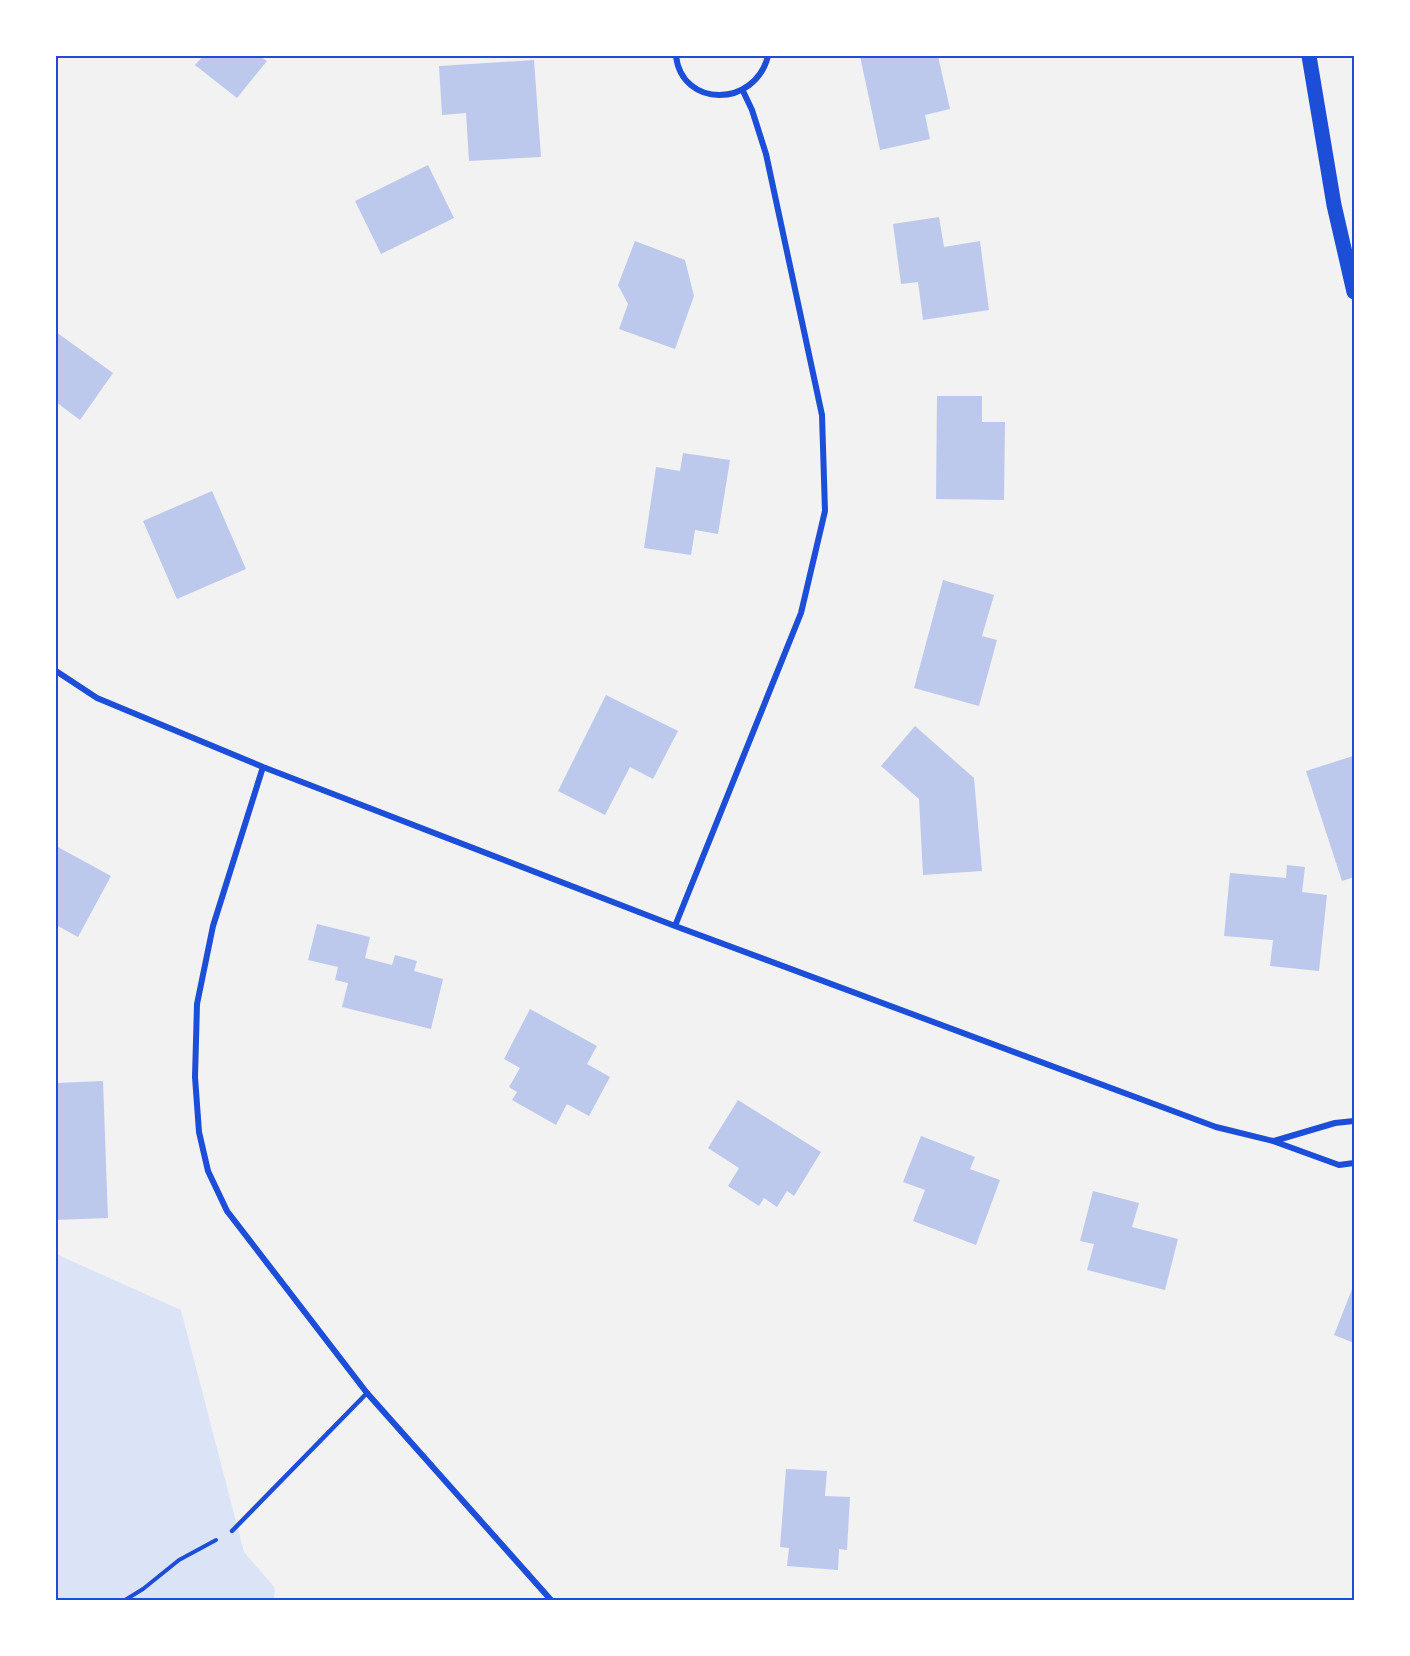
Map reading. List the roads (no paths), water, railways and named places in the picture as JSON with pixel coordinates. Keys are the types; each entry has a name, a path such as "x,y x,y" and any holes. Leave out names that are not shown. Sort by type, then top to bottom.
{"main road":[{"path":"1309,56 1334,205 1354,292"}],"street":[{"path":"676,56 684,77 696,88 711,94 727,95 742,91 755,82 763,71 768,56"},
{"path":"675,927 801,613 825,511 822,415 766,154 752,110 742,91"},
{"path":"56,671 97,698 263,767 675,927 1216,1127 1273,1141 1340,1165 1354,1163"},
{"path":"263,767 213,926 197,1004 195,1077 199,1132 207,1171 227,1210 367,1393 551,1600"},
{"path":"1273,1141 1335,1123 1354,1121"}],"lane":[{"path":"231,1532 367,1393"}]}
